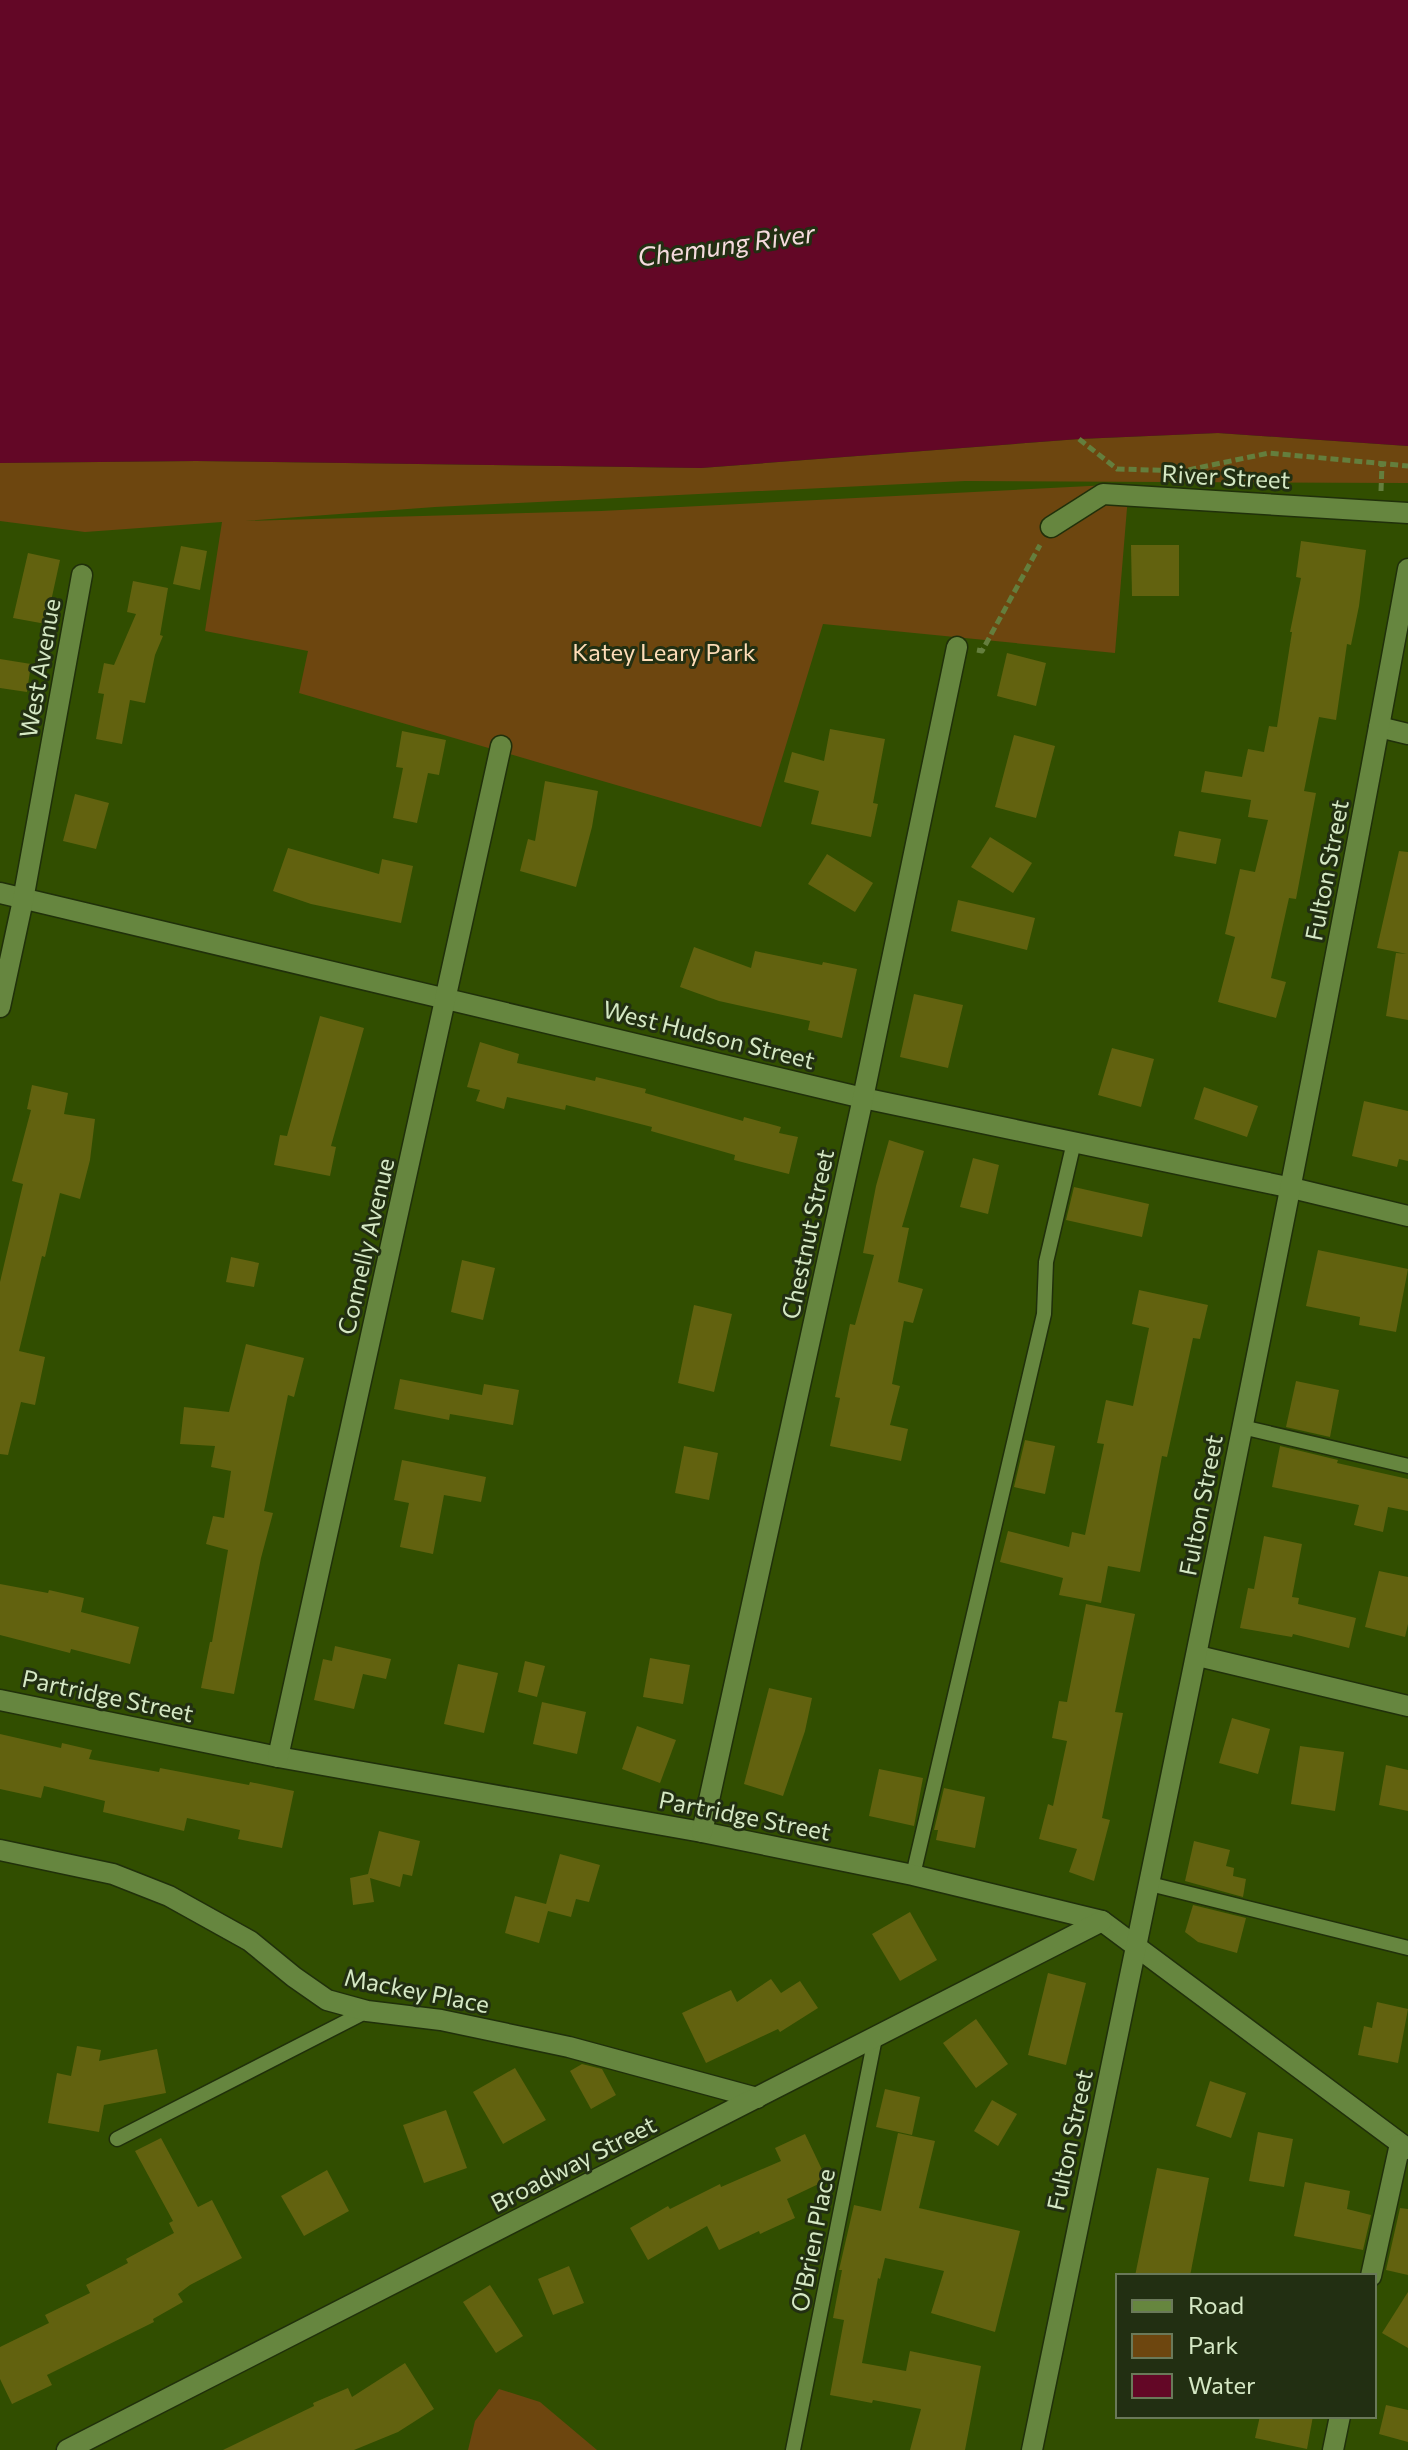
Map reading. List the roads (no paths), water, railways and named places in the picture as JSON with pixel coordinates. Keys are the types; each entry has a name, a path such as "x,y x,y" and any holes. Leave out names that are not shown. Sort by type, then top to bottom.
{"street":[{"name":"River Street","path":"1051,527 1103,494 1408,513"},
{"name":"Fulton Street","path":"1032,2450 1292,1188 1408,569"},
{"name":"West Avenue","path":"0,1007 23,900 82,575"},
{"name":"Chestnut Street","path":"702,1832 863,1098 957,647"},
{"path":"1379,727 1408,734"},
{"name":"Connelly Avenue","path":"278,1757 501,746"},
{"name":"West Hudson Street","path":"0,893 863,1098 1292,1188 1408,1216"},
{"path":"1198,1656 1408,1706"},
{"name":"Partridge Street","path":"0,1700 278,1757 702,1832 913,1875 1102,1921 1404,2146"},
{"name":"Mackey Place","path":"0,1850 113,1874 169,1896 250,1941 327,2000 367,2011 441,2020 569,2047 757,2098"},
{"name":"Broadway Street","path":"67,2450 1102,1921"},
{"path":"1372,2274 1404,2146"},
{"path":"1333,2450 1340,2418"}],"lane":[{"path":"913,1875 1044,1314 1046,1262 1074,1142"},
{"path":"1242,1427 1408,1466"},
{"path":"1150,1884 1408,1948"},
{"path":"117,2139 367,2011"},
{"name":"O'Brien Place","path":"793,2450 875,2038"}],"water":[{"name":"Chemung River","path":"0,0 1408,0 1408,446 1218,433 1079,439 701,468 196,461 0,463"}],"park label":[{"name":"Katey Leary Park","path":"664,651"}]}
